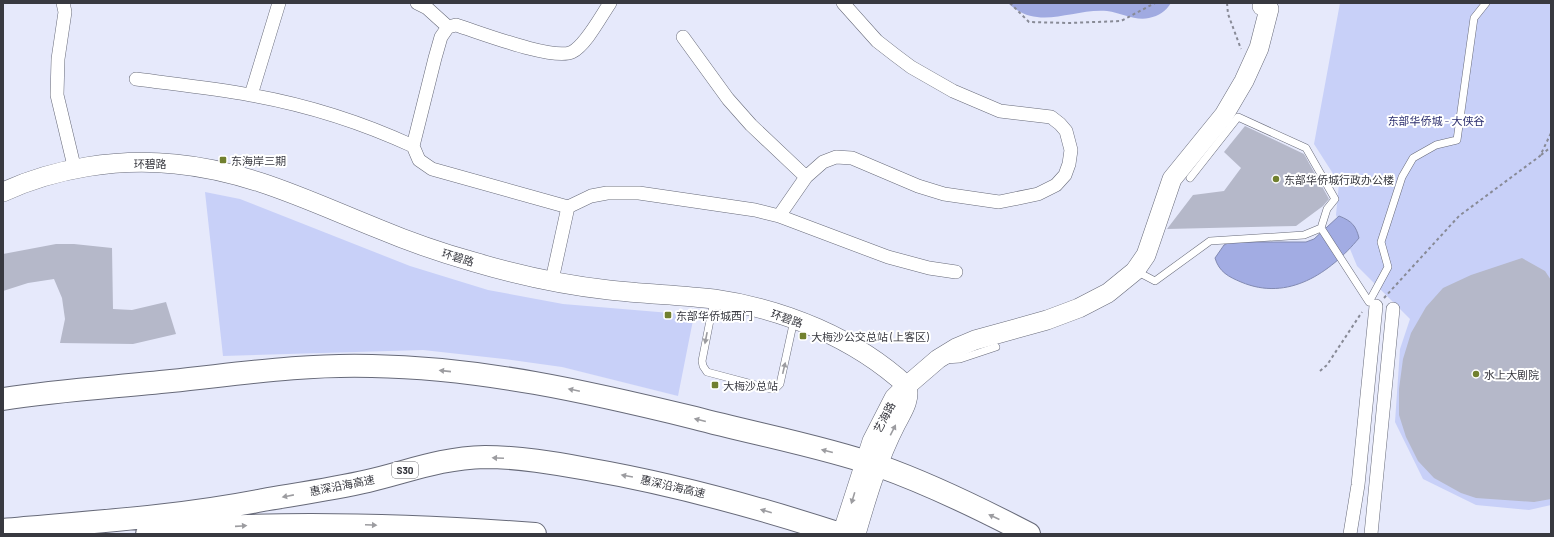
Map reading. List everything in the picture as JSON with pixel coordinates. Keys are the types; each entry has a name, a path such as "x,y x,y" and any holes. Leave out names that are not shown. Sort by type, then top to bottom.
{"highway":[{"path":"3,400 39,393 95,389 269,369 340,366 404,368 472,374 566,388 871,463 929,486 1029,534"},
{"name":"惠深沿海高速","path":"3,530 209,510 368,481 424,465 454,459 486,457 511,458 558,464 640,478 713,495 841,534"},
{"path":"147,534 245,526 306,524 369,525 535,534"}],"street":[{"path":"63,3 65,12 58,59 57,95 75,170"},
{"path":"251,95 279,3"},
{"path":"417,3 426,8 448,27"},
{"path":"779,216 806,177 823,162 836,157 852,158 918,186 944,194 999,202 1038,194 1056,185 1065,175 1069,164 1071,150 1066,131 1051,117 1000,111 953,91 895,56 877,41 843,3"},
{"path":"907,386 938,359 956,348 975,340 1047,320 1080,308 1108,293 1136,271 1146,255 1172,178 1224,115 1249,71 1260,42 1269,10 1262,6 1263,3"},
{"path":"608,4 583,43 573,52 562,55 545,52 456,25 448,27 439,44 413,146 419,160 432,169 568,207 591,196 607,192 639,193 779,216 888,257 929,268 956,272"},
{"path":"683,37 728,99 751,125 806,177"},
{"path":"136,79 251,95 337,116 378,129 413,146"},
{"name":"环碧路","path":"3,192 36,180 101,165 149,163 184,165 227,172 277,187 429,248 476,263 552,280 609,290 714,300 761,309 795,319 854,348 889,371 907,386"},
{"path":"552,280 568,207"},
{"path":"1350,534 1358,485 1373,304"},
{"path":"1371,534 1394,309"},
{"name":"艺海路","path":"841,534 871,463 888,439 907,403 907,386"},
{"name":"艺海路","path":"856,534 871,463"}],"lane":[{"path":"1373,304 1388,267 1381,242 1402,177 1413,158 1436,146 1457,140 1474,18 1486,3"},
{"path":"1190,178 1238,117 1306,148 1334,199 1327,209 1321,228 1345,267 1373,304"},
{"path":"1136,271 1155,281 1210,241 1304,235 1321,228"},
{"path":"714,300 702,361 704,369 707,372 771,389 775,389 780,384 795,319"},
{"path":"938,359 953,361 996,347"}],"path":[{"path":"1010,3 1029,22 1068,23 1121,21 1155,3"},
{"path":"1226,3 1228,14 1249,71"},
{"path":"1540,156 1551,133"},
{"path":"1320,371 1373,304 1459,216 1551,147"}],"green space":[{"name":"东部华侨城 - 大侠谷","path":"1340,3 1551,3 1551,505 1529,510 1476,505 1423,479 1395,422 1400,349 1410,319 1357,266 1336,215 1339,183 1314,144"},
{"path":"205,192 240,199 410,266 488,290 563,304 694,315 678,396 562,367 423,350 223,356"}],"shaded area":[{"path":"1008,3 1171,3 1159,14 1144,19 1107,11 1094,11 1056,17 1031,16 1019,12"},
{"path":"1339,216 1353,224 1359,238 1348,251 1335,262 1321,273 1307,281 1291,286 1275,288 1258,287 1232,278 1219,267 1215,258 1224,245 1230,242 1306,242 1314,239"}],"building":[{"name":"东部华侨城行政办公楼","path":"1245,126 1304,154 1329,199 1323,206 1296,226 1167,229 1193,195 1224,191 1241,168 1224,152"},
{"path":"56,244 74,244 112,248 113,309 132,310 166,302 176,334 133,344 60,343 65,319 62,298 54,279 28,283 3,291 3,254"},
{"name":"水上大剧院","path":"1522,258 1545,271 1551,280 1551,499 1534,502 1476,498 1461,493 1434,478 1418,461 1406,437 1399,415 1399,389 1403,359 1411,333 1426,307 1443,288 1471,275"}],"place":[{"name":"东海岸三期","path":"223,160"},
{"name":"东部华侨城行政办公楼","path":"1276,179"},
{"name":"东部华侨城西门","path":"668,315"},
{"name":"大梅沙公交总站 (上客区)","path":"803,336"},
{"name":"水上大剧院","path":"1476,374"},
{"name":"大梅沙总站","path":"715,385"}]}
